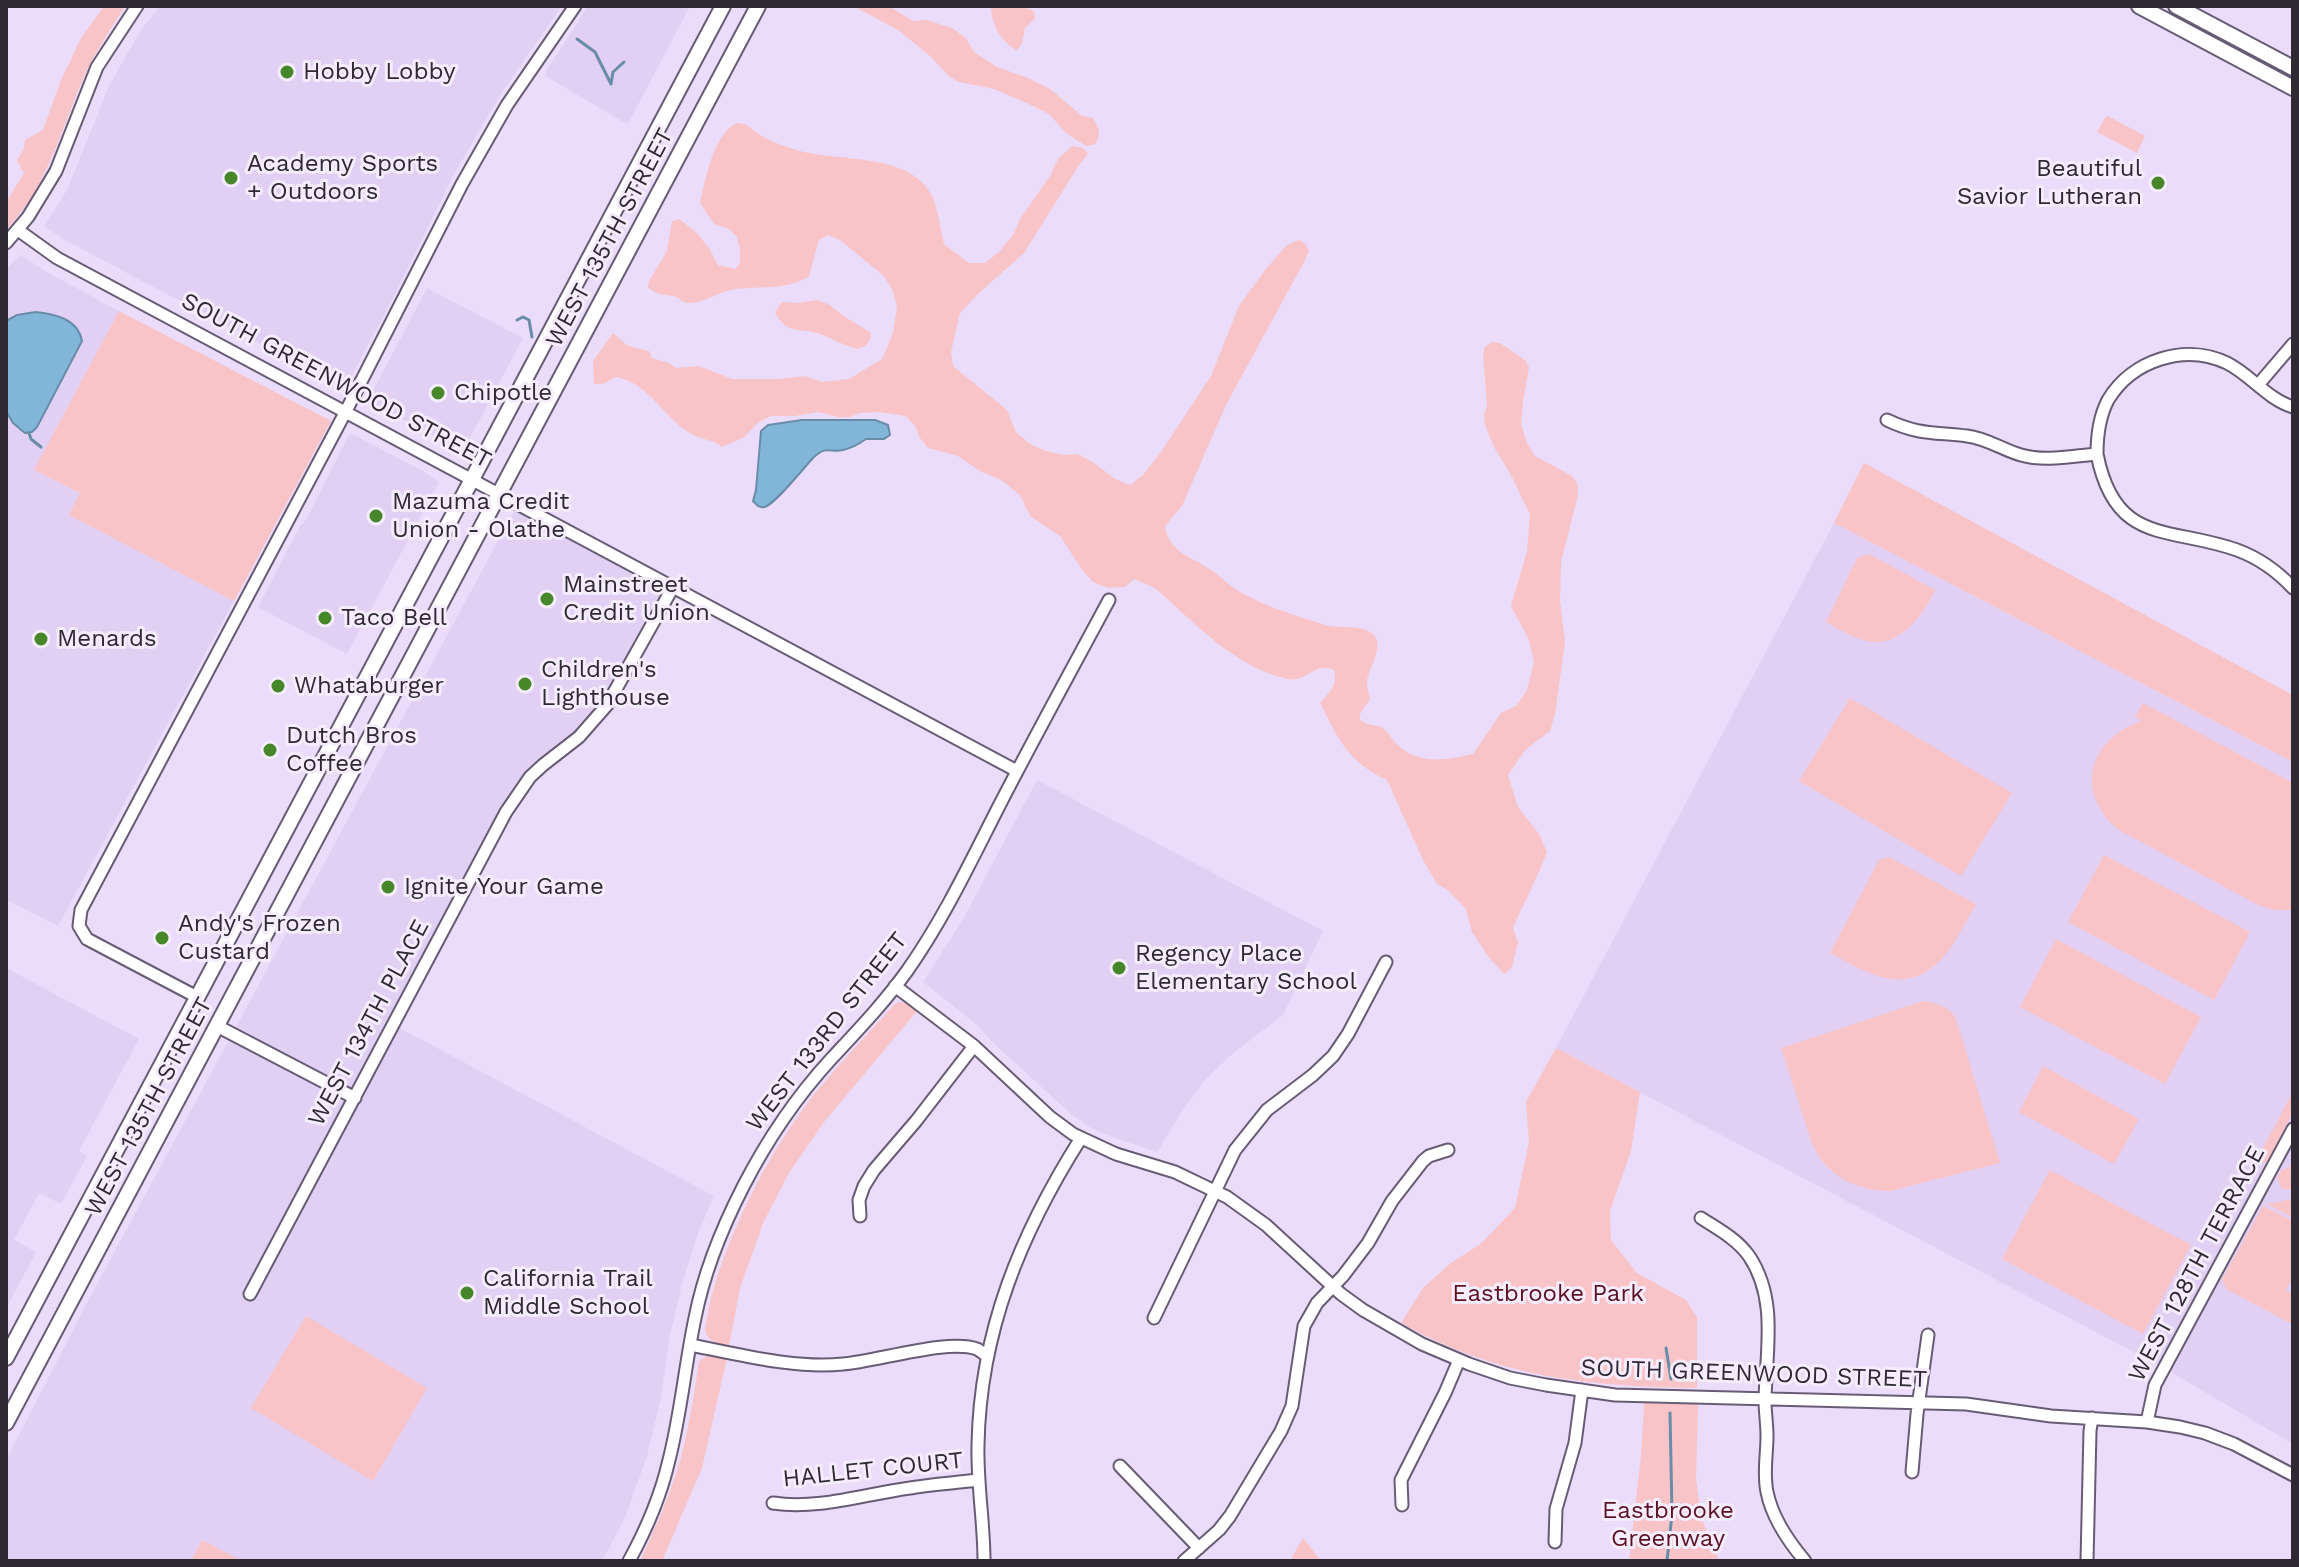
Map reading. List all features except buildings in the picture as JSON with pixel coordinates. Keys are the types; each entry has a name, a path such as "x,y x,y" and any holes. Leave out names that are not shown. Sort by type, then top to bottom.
{"main road":[{"name":"WEST 135TH STREET","path":"6,1358 723,6"},
{"name":"WEST 135TH STREET","path":"6,1423 758,6"},
{"path":"2139,6 2293,88"},
{"path":"2176,6 2293,67"}],"street":[{"path":"6,243 38,202 56,171 97,67 137,6"},
{"path":"197,997 87,939 79,926 81,910 346,411 482,147 575,6"},
{"name":"SOUTH GREENWOOD STREET","path":"18,230 57,258 1017,771"},
{"path":"2258,385 2293,344"},
{"path":"2293,407 2272,397 2234,367 2208,357 2186,354 2154,362 2134,372 2108,401 2100,421 2097,454 2100,471 2114,501 2135,520 2160,533 2240,551 2268,565 2293,588"},
{"path":"1887,420 1925,434 1977,438 2025,456 2050,458 2097,454"},
{"name":"WEST 134TH PLACE","path":"250,1294 506,812 530,777 579,737 607,705 673,587"},
{"name":"WEST 133RD STREET","path":"629,1561 660,1491 669,1462 699,1301 727,1221 776,1130 895,986 946,909 1109,600"},
{"path":"1154,1318 1235,1150 1267,1110 1333,1056 1386,962"},
{"name":"SOUTH GREENWOOD STREET","path":"895,986 974,1046 1050,1117 1081,1138 1116,1154 1175,1172 1216,1191 1248,1210 1333,1286 1383,1323 1459,1360 1510,1378 1630,1396 1966,1404 2051,1416 2147,1422 2205,1433 2234,1444 2293,1475"},
{"path":"217,1026 355,1098"},
{"path":"860,1216 859,1200 874,1170 974,1046"},
{"name":"WEST 128TH TERRACE","path":"2147,1422 2155,1385 2293,1129"},
{"path":"984,1561 978,1480 979,1422 987,1356 1000,1303 1019,1252 1049,1191 1081,1138"},
{"path":"1184,1561 1219,1530 1235,1509 1281,1431 1292,1406 1304,1326 1317,1303 1368,1243 1398,1192 1423,1161 1448,1150"},
{"path":"1701,1218 1732,1237 1761,1279 1769,1316 1765,1398 1766,1489 1785,1534 1805,1561"},
{"path":"1912,1472 1928,1335"},
{"path":"690,1345 782,1361 842,1365 956,1347 977,1349 987,1356"},
{"path":"1402,1505 1401,1480 1459,1360"},
{"path":"1555,1542 1556,1509 1575,1443 1582,1390"},
{"path":"2087,1561 2092,1418"},
{"path":"1120,1466 1199,1548"},
{"name":"HALLET COURT","path":"773,1503 830,1501 978,1480"}],"shaded area":[{"path":"160,6 562,6 502,92 453,176 346,387 91,254 44,226 67,190 109,86 141,30"},
{"path":"588,6 690,6 629,122 625,123 547,77 546,71"},
{"path":"21,255 119,311 35,470 81,493 70,515 234,601 58,926 6,900 6,269"},
{"path":"427,288 523,338 463,451 372,403 374,389"},
{"path":"350,433 439,482 347,654 258,607"},
{"name":"California Trail Middle School","path":"518,504 673,587 607,705 530,777 396,1026 714,1196 682,1284 647,1456 626,1515 602,1561 7,1561 6,1460 88,1301"},
{"path":"1834,523 2293,762 2293,1444 2164,1368 1556,1048"},
{"name":"Regency Place Elementary School","path":"1037,780 1323,931 1283,1015 1231,1055 1206,1079 1157,1152 1091,1128 1072,1115 977,1025 923,982 963,919"},
{"path":"6,968 139,1039 79,1151 87,1156 61,1204 39,1193 14,1240 36,1252 6,1309"}],"green space":[{"path":"104,6 125,6 87,70 44,174 6,230 6,202 24,173 17,160 24,149 25,140 43,130 61,80 81,38"},
{"path":"853,6 889,6 913,21 927,20 952,28 966,38 974,52 997,67 1050,89 1082,116 1093,118 1099,131 1095,144 1086,146 1066,133 1049,114 1029,104 994,89 959,82 950,77 898,30"},
{"path":"991,6 1021,6 1034,11 1035,19 1025,28 1017,50 998,32"},
{"path":"2108,116 2145,136 2137,153 2097,132"},
{"path":"736,123 797,150 871,161 907,172 922,182 932,196 944,244 969,263 985,263 999,252 1013,235 1058,159 1072,146 1083,148 1088,154 1024,253 960,313 951,352 953,366 1007,410 1016,432 1030,444 1063,455 1077,454 1130,485 1143,475 1161,452 1211,376 1239,306 1265,270 1287,245 1299,240 1306,245 1309,251 1304,262 1226,405 1182,506 1165,526 1176,548 1236,590 1282,611 1326,625 1363,629 1373,634 1377,645 1367,681 1370,699 1360,714 1360,720 1382,727 1399,746 1416,756 1444,759 1473,754 1501,713 1516,706 1527,690 1534,662 1529,640 1511,606 1527,551 1530,515 1485,425 1487,404 1483,355 1485,347 1491,342 1500,343 1526,361 1529,367 1521,424 1527,443 1535,456 1572,476 1577,483 1578,495 1561,562 1560,601 1565,642 1555,714 1550,731 1525,750 1508,775 1518,807 1539,834 1547,852 1513,928 1518,942 1512,967 1504,974 1490,959 1472,932 1466,909 1449,891 1437,884 1387,780 1363,766 1339,739 1320,703 1334,685 1334,670 1322,668 1294,679 1269,673 1250,665 1216,642 1155,588 1134,579 1125,587 1108,588 1093,582 1060,536 1030,516 1020,495 1001,480 958,456 928,448 906,416 878,412 838,417 818,412 771,416 759,422 744,437 722,447 683,428 648,394 628,381 616,377 603,384 594,384 593,361 613,333 628,346 649,351 652,358 676,368 699,366 732,379 805,376 822,382 849,379 882,359 893,333 897,307 893,291 884,276 840,240 828,235 819,240 809,276 790,284 730,290 688,303 648,287 667,251 672,221 679,219 696,232 718,265 735,269 740,263 737,237 729,229 714,224 700,203 716,148"},
{"path":"817,300 830,305 870,332 868,344 857,349 814,332 790,328 779,320 775,312 782,302"},
{"path":"119,311 331,421 234,601 69,515 80,493 34,470"},
{"path":"1864,463 2293,695 2293,762 1834,523"},
{"path":"1869,554 1935,590 1911,625 1894,638 1884,641 1861,640 1826,622 1857,558"},
{"path":"1850,698 2012,793 1961,876 1799,781"},
{"path":"2143,703 2293,783 2293,910 2260,906 2119,830 2105,815 2096,800 2092,784 2093,768 2109,740 2142,721 2135,717"},
{"path":"2104,855 2250,932 2214,1000 2068,922"},
{"path":"1889,857 1976,904 1941,960 1916,977 1881,977 1830,953 1879,860"},
{"path":"2056,939 2201,1017 2165,1084 2020,1007"},
{"path":"1923,1001 1942,1006 1956,1019 2000,1163 1890,1191 1856,1185 1828,1167 1814,1148 1781,1048"},
{"path":"899,1002 918,1010 824,1122 789,1173 764,1221 740,1288 729,1346 714,1342 705,1331 713,1292 734,1232 760,1177 815,1093"},
{"name":"Eastbrooke Park","path":"1556,1048 1640,1092 1631,1151 1610,1211 1611,1240 1637,1273 1686,1300 1697,1317 1697,1388 1618,1385 1544,1375 1473,1356 1401,1323 1423,1288 1451,1263 1482,1243 1515,1208 1529,1142 1526,1102"},
{"path":"2043,1066 2139,1119 2114,1164 2019,1112"},
{"path":"2293,1092 2293,1112 2268,1160 2263,1164 2256,1163 2251,1155 2259,1155"},
{"path":"2293,1161 2293,1189 2282,1189 2277,1178 2281,1170 2289,1168"},
{"path":"2050,1170 2191,1245 2143,1334 2002,1259"},
{"path":"2293,1199 2293,1218 2267,1204"},
{"path":"2263,1206 2293,1221 2293,1277 2286,1290 2293,1294 2292,1324 2226,1289 2222,1279"},
{"path":"306,1316 427,1388 373,1481 251,1408"},
{"path":"707,1356 727,1358 702,1468 662,1561 640,1561 676,1474 689,1424 699,1361"},
{"name":"Eastbrooke Greenway","path":"1644,1403 1698,1404 1696,1479 1701,1517 1719,1561 1629,1561"},
{"path":"1303,1538 1321,1561 1290,1561"},
{"path":"202,1540 242,1561 191,1561"}],"water":[{"path":"36,312 58,316 71,323 82,341 37,427 25,433 13,423 6,411 6,321 17,315"},
{"path":"802,420 875,420 888,425 890,435 884,439 866,439 843,450 822,451 775,500 764,507 759,506 753,501 761,431 768,425"}],"waterway":[{"path":"577,39 595,52 611,84"},
{"path":"611,84 613,72 624,62"},
{"path":"517,320 523,317 529,320 532,337"},
{"path":"29,433 41,447"},
{"path":"1666,1348 1671,1379"},
{"path":"1667,1561 1672,1514 1670,1413"}],"place":[{"name":"Hobby Lobby","path":"287,72"},
{"name":"Academy Sports + Outdoors","path":"231,178"},
{"name":"Beautiful Savior Lutheran","path":"2158,183"},
{"name":"Chipotle","path":"438,393"},
{"name":"Mazuma Credit Union - Olathe","path":"376,516"},
{"name":"Mainstreet Credit Union","path":"547,599"},
{"name":"Taco Bell","path":"325,618"},
{"name":"Menards","path":"41,639"},
{"name":"Children's Lighthouse","path":"525,684"},
{"name":"Whataburger","path":"278,686"},
{"name":"Dutch Bros Coffee","path":"270,750"},
{"name":"Ignite Your Game","path":"388,887"},
{"name":"Andy's Frozen Custard","path":"162,938"},
{"name":"Regency Place Elementary School","path":"1119,968"},
{"name":"California Trail Middle School","path":"467,1293"}]}
